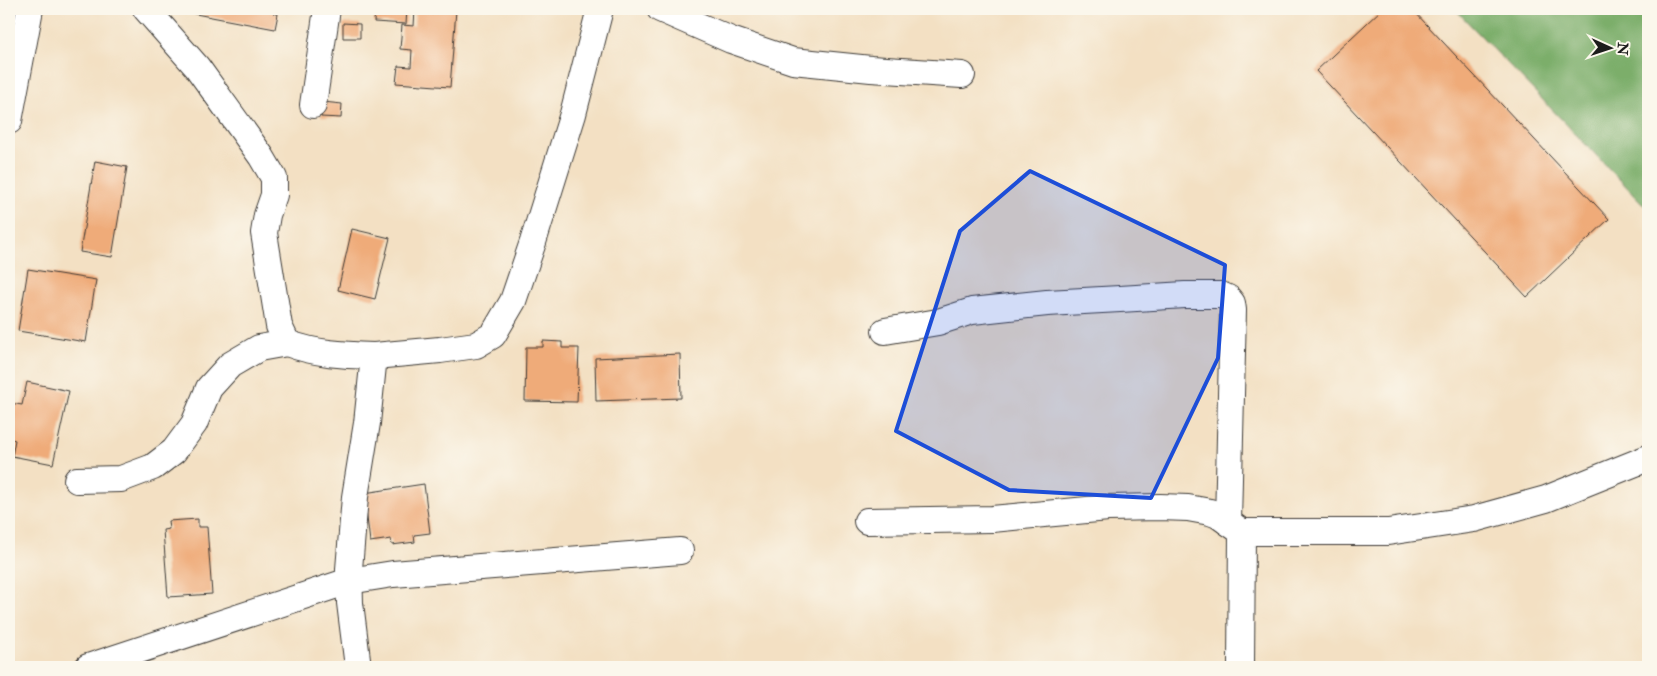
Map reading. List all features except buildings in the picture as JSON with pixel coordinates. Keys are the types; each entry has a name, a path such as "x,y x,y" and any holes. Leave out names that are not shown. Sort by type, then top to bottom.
{"street":[{"path":"9,121 30,9"},
{"path":"146,9 197,67 261,156 274,178 274,195 267,215 264,233 279,326 287,343"},
{"path":"313,105 327,9"},
{"path":"77,480 120,479 153,467 174,451 194,424 209,388 230,364 259,348 287,343 302,349 336,355 374,356 476,345 493,335 513,301 533,242 573,114 600,9"},
{"path":"660,9 731,40 793,61 871,69 962,75"},
{"path":"885,330 938,322 972,311 1047,303 1185,295 1221,295 1228,298 1232,303 1233,310 1235,527 1241,667"},
{"path":"358,667 349,581 355,497 367,423 374,356"},
{"path":"867,521 992,519 1108,508 1188,508 1218,515 1235,527 1388,532 1474,520 1546,499 1648,458"},
{"path":"88,667 349,581 393,574 680,551"}],"highlighted area":[{"path":"1030,171 1225,265 1218,358 1151,498 1009,490 896,431 960,231"}],"green space":[{"path":"1455,9 1648,9 1648,209"}]}
